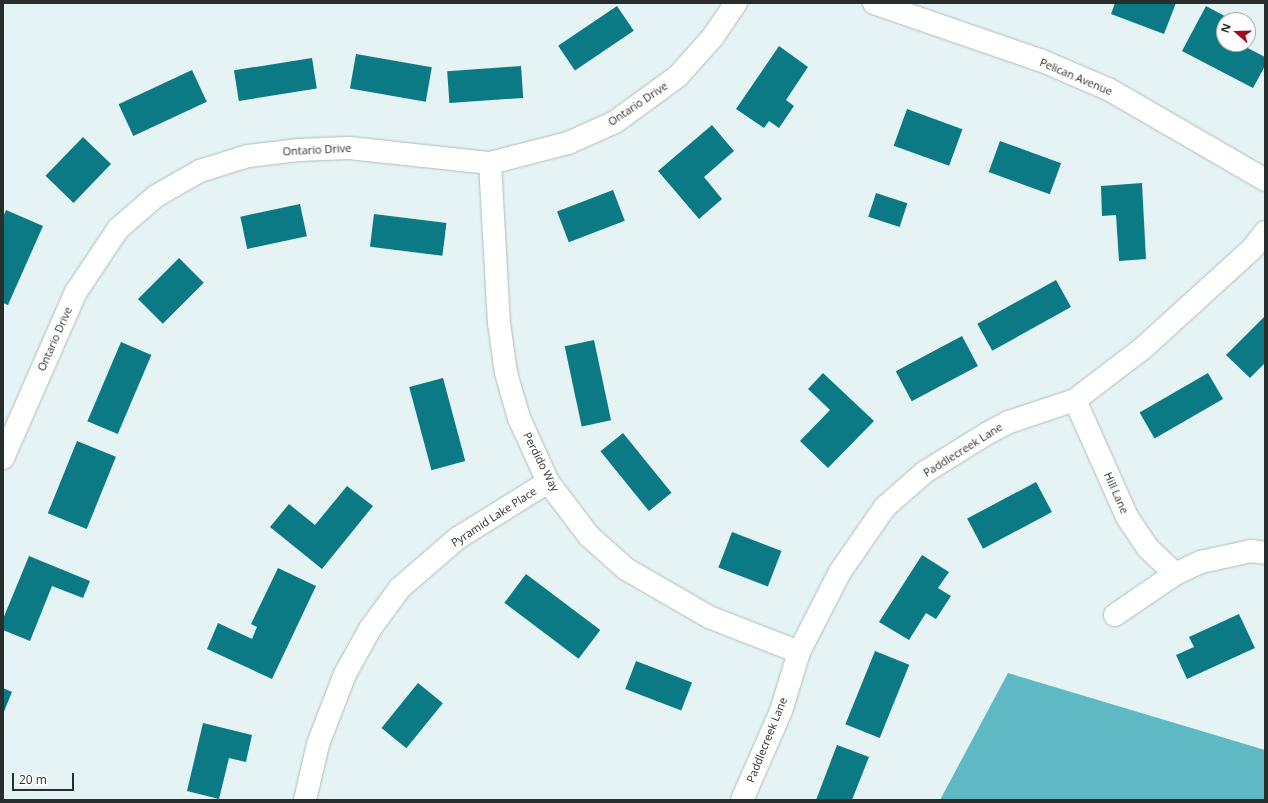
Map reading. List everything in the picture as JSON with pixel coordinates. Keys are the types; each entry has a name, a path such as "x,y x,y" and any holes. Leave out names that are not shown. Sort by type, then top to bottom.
{"street":[{"name":"Ontario Drive","path":"3,458 65,314 102,249 118,229 161,192 200,171 241,158 298,150 349,148 490,163 568,143 637,108 678,76 712,38 736,3"},
{"name":"Pelican Avenue","path":"874,3 1040,60 1110,90 1265,180"},
{"name":"Perdido Way","path":"490,163 499,323 506,373 519,418 548,482 589,536 626,569 709,617 799,652"},
{"name":"Paddlecreek Lane","path":"742,800 781,711 799,652 840,572 886,507 925,472 988,433 1009,422 1075,400 1142,350 1253,248 1265,232"},
{"name":"Hill Lane","path":"1075,400 1127,517 1148,548 1176,574"},
{"name":"Pyramid Lake Place","path":"305,800 318,744 345,674 370,629 400,588 458,538 548,482"},
{"path":"1115,615 1176,574 1201,562 1251,551 1265,553"}],"shaded area":[{"path":"1008,673 1265,750 1265,800 940,800"}],"building":[{"path":"1115,3 1176,3 1164,34 1111,14"},
{"path":"617,6 634,31 575,71 558,46"},
{"path":"1206,6 1217,12 1216,52 1255,52 1265,57 1265,66 1253,88 1182,51"},
{"path":"779,46 808,67 786,100 794,106 779,128 769,121 764,128 736,109"},
{"path":"356,54 432,67 426,102 350,88"},
{"path":"312,58 317,89 239,101 234,70"},
{"path":"521,66 523,98 449,103 447,71"},
{"path":"192,70 207,102 133,136 119,104"},
{"path":"907,109 962,129 949,166 894,146"},
{"path":"712,125 734,151 704,177 722,199 699,219 658,171"},
{"path":"83,137 111,164 74,203 45,176"},
{"path":"1000,141 1061,163 1050,194 989,172"},
{"path":"1142,183 1146,259 1119,261 1116,215 1102,216 1101,186"},
{"path":"613,190 625,221 569,242 557,212"},
{"path":"876,193 907,203 900,227 868,217"},
{"path":"300,204 307,236 247,249 240,217"},
{"path":"6,210 43,226 8,305 3,303 3,217"},
{"path":"374,214 446,223 442,256 370,247"},
{"path":"179,258 204,283 163,324 138,299"},
{"path":"1056,280 1071,307 992,351 977,324"},
{"path":"1265,316 1265,363 1250,378 1226,355"},
{"path":"962,336 978,366 912,401 896,371"},
{"path":"594,340 611,420 582,426 565,346"},
{"path":"121,342 151,355 118,434 87,421"},
{"path":"823,373 874,421 828,468 800,441 830,410 808,389"},
{"path":"1208,373 1223,399 1155,438 1140,412"},
{"path":"443,378 465,461 431,470 409,387"},
{"path":"623,433 671,493 649,511 600,451"},
{"path":"77,441 116,457 87,529 48,513"},
{"path":"1036,482 1052,512 983,549 967,519"},
{"path":"347,486 373,506 322,569 270,527 289,504 315,525"},
{"path":"732,532 781,551 768,586 718,567"},
{"path":"922,555 949,572 938,588 951,596 936,619 926,613 909,640 879,622"},
{"path":"29,556 90,581 83,598 52,586 30,641 3,630 3,619"},
{"path":"278,568 316,586 272,679 207,649 218,623 252,639 257,627 251,624"},
{"path":"526,574 600,630 579,659 504,603"},
{"path":"1239,614 1255,648 1187,679 1176,655 1194,647 1189,637"},
{"path":"875,651 909,665 880,738 845,724"},
{"path":"636,661 692,683 681,711 625,689"},
{"path":"418,683 443,703 406,748 381,728"},
{"path":"3,688 12,692 3,714"},
{"path":"203,723 252,735 246,762 229,758 219,799 187,791"},
{"path":"837,745 869,757 852,800 816,800"}]}
